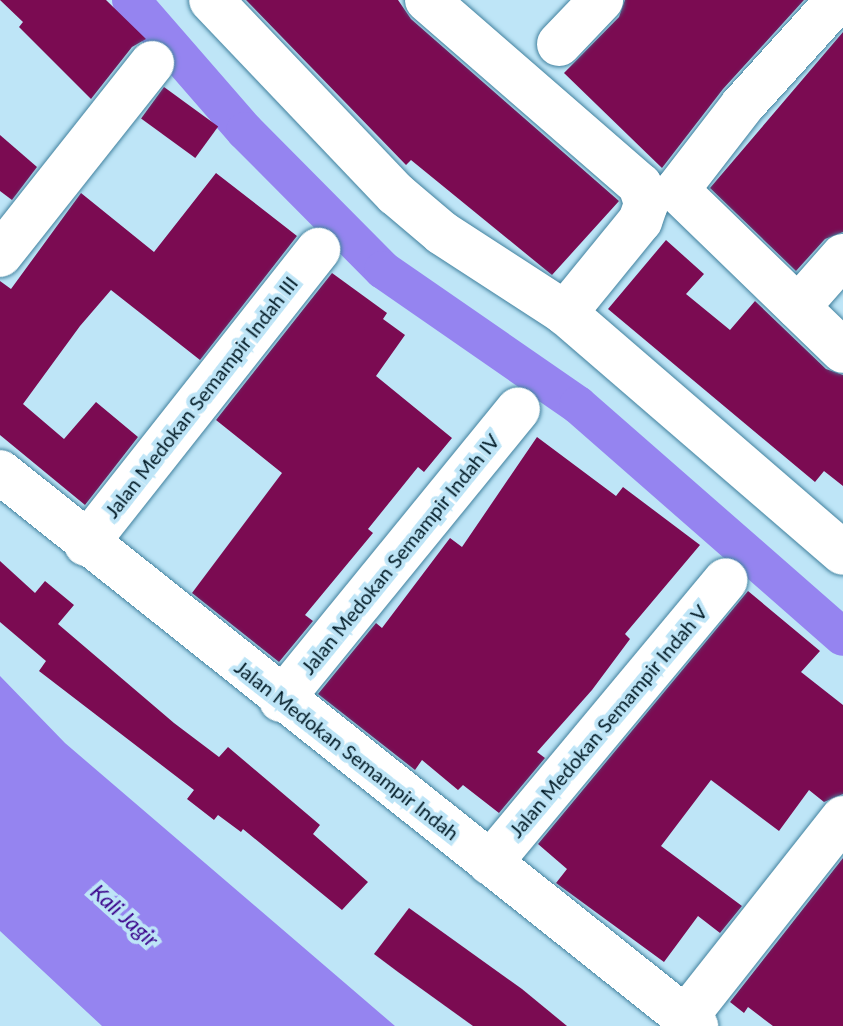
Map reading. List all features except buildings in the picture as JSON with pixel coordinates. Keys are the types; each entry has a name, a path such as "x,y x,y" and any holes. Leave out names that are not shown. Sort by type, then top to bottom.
{"street":[{"path":"211,0 396,194 442,233 565,313 843,553"},
{"path":"427,0 681,199 843,351"},
{"path":"559,44 601,0"},
{"path":"565,313 640,221 646,204 659,184 838,0"},
{"path":"0,255 152,63"},
{"name":"Jalan Medokan Semampir Indah III","path":"86,544 318,250"},
{"path":"798,307 843,256"},
{"name":"Jalan Medokan Semampir Indah IV","path":"281,700 518,409"},
{"name":"Jalan Medokan Semampir Indah","path":"0,472 281,700 690,1022"},
{"name":"Jalan Medokan Semampir Indah V","path":"490,863 726,580"},
{"path":"690,1022 843,818"}],"water":[{"name":"Kali Jagir","path":"0,676 65,743 395,1026 102,1026 0,931"}],"waterway":[{"path":"131,0 245,131 383,270 578,405 843,637"}]}
